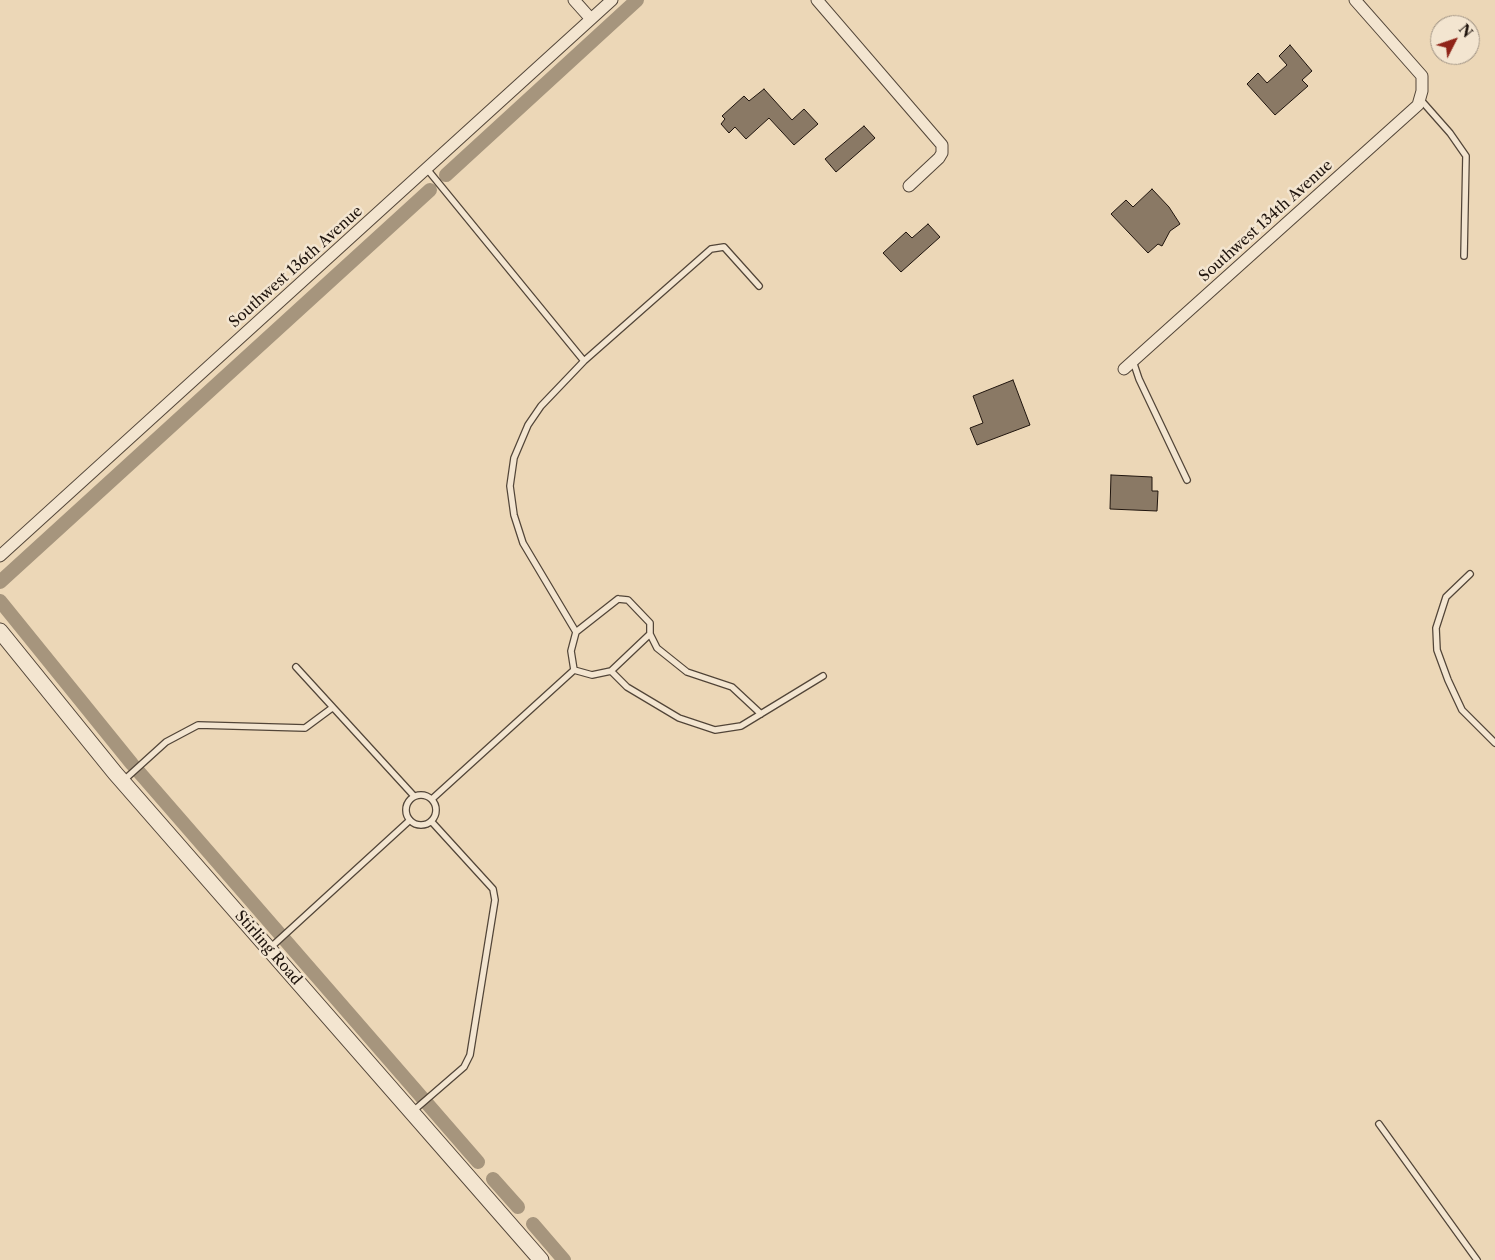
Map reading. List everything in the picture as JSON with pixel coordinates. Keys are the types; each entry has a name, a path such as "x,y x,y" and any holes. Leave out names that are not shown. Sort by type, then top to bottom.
{"street":[{"path":"574,0 591,19"},
{"name":"Southwest 136th Avenue","path":"0,556 612,0"},
{"path":"817,0 942,145 942,153 939,158 909,186"},
{"path":"1355,0 1422,76 1421,95"},
{"name":"Southwest 134th Avenue","path":"1129,365 1418,104 1421,95"},
{"name":"Stirling Road","path":"0,631 122,782 541,1260"}],"lane":[{"path":"1421,95 1428,109 1466,156 1464,256"},
{"path":"427,168 584,361"},
{"path":"576,632 523,543 514,515 510,486 514,458 528,425 541,406 584,361 711,249 724,247 759,286"},
{"path":"1129,365 1187,480"},
{"path":"1470,574 1446,597 1436,628 1437,650 1462,710 1495,743"},
{"path":"574,670 571,651 576,632 618,599 628,600 650,623 650,634 657,648 687,672 732,687 761,714"},
{"path":"574,670 592,675 611,671 650,634"},
{"path":"296,667 414,796"},
{"path":"432,799 574,670"},
{"path":"611,671 627,687 679,718 715,730 741,726 823,676"},
{"path":"122,782 166,742 198,725 305,728 332,708"},
{"path":"423,795 432,799 436,812 431,820 422,824 410,820 406,809 407,804 414,796 423,795"},
{"path":"269,949 410,820"},
{"path":"412,1112 464,1067 470,1055 495,900 493,890 431,820"},
{"path":"1380,1124 1477,1260"}],"building":[{"path":"1290,45 1312,71 1302,80 1308,86 1275,115 1247,84 1258,73 1267,83 1287,65 1279,56"},
{"path":"764,89 792,120 804,109 818,124 794,145 769,118 746,139 735,127 729,133 721,124 725,119 722,116 744,96 749,101"},
{"path":"864,126 875,138 836,172 825,159"},
{"path":"1152,189 1169,207 1180,224 1170,231 1162,246 1158,244 1148,253 1111,214 1126,200 1133,207"},
{"path":"928,224 940,237 901,272 883,253 906,232 912,238"},
{"path":"1013,380 1030,425 977,445 970,428 983,423 973,396"},
{"path":"1111,475 1152,477 1152,491 1158,491 1157,511 1110,509"}],"waterway":[{"path":"446,175 637,0"},
{"path":"0,582 430,190"},
{"path":"0,601 132,764 478,1162"},
{"path":"493,1179 518,1207"},
{"path":"533,1224 564,1260"}]}
